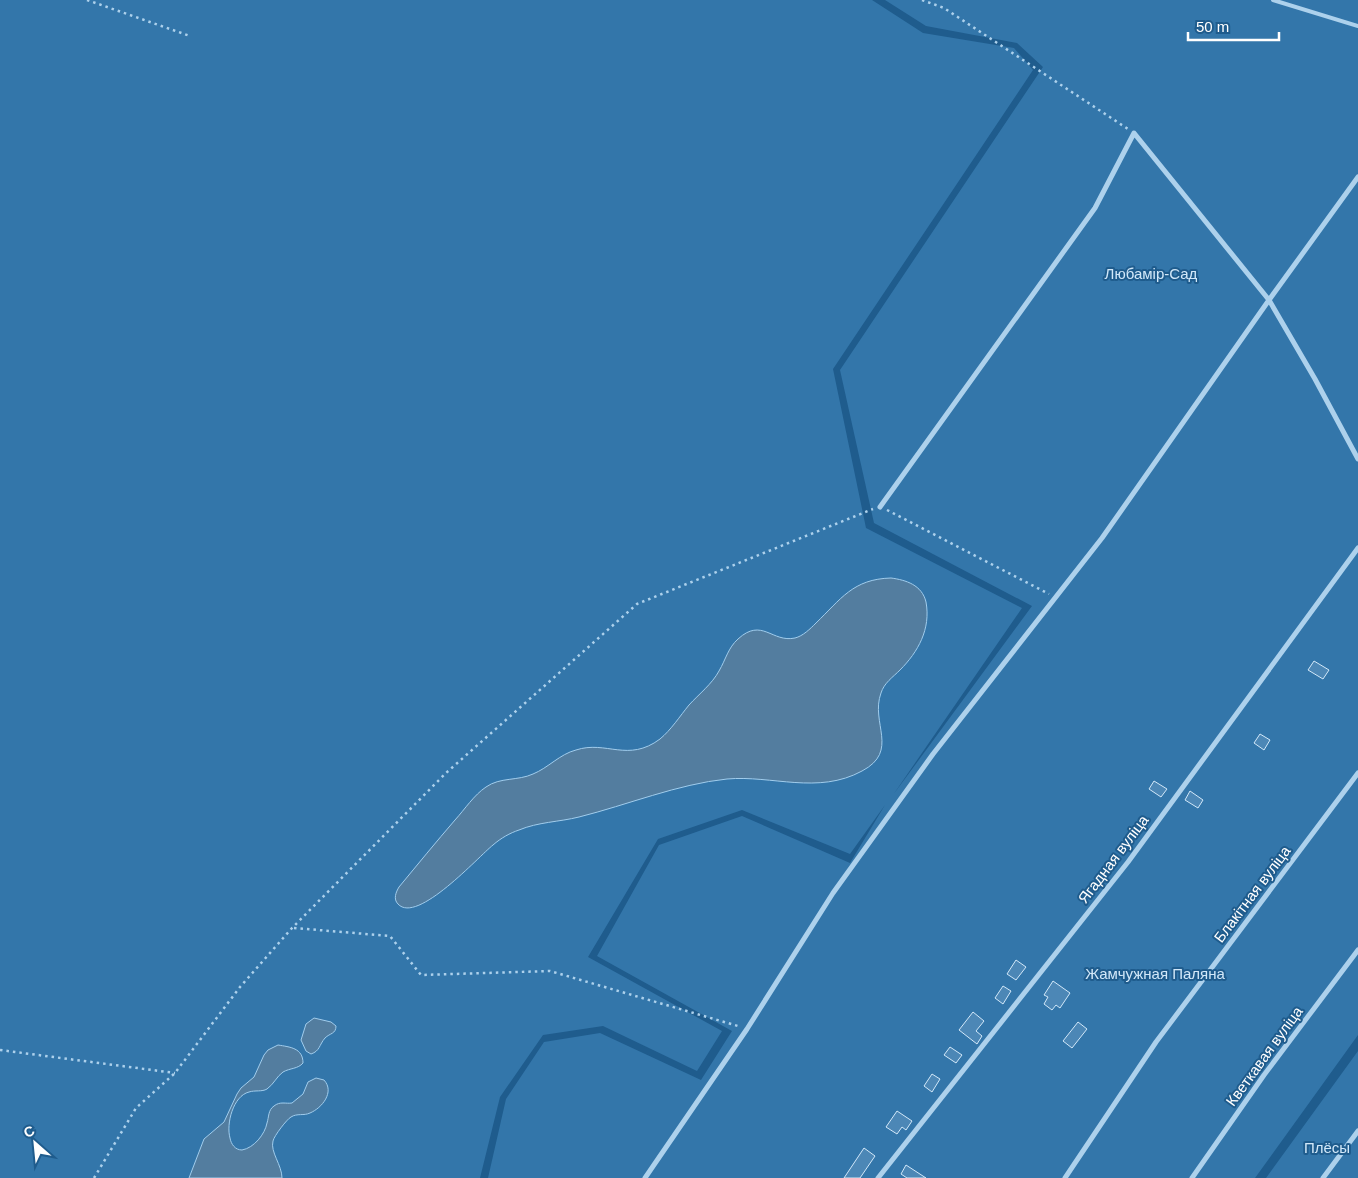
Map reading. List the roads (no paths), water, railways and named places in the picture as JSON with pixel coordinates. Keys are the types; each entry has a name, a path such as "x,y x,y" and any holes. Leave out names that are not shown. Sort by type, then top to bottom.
{"street":[{"path":"880,507 1095,208 1134,133 1269,300 1315,378 1358,459"},
{"path":"645,1178 747,1029 834,893 933,754 1102,538 1358,177"},
{"name":"Ягадная вуліца","path":"878,1178 1128,862 1358,548"},
{"name":"Блакітная вуліца","path":"1065,1178 1156,1042 1358,773"},
{"name":"Кветкавая вуліца","path":"1192,1178 1264,1075 1358,950"},
{"path":"1323,1178 1358,1131"}],"lane":[{"path":"1273,0 1358,26"}],"park label":[{"name":"Любамір-Сад","path":"1151,273"},
{"name":"Жамчужная Паляна","path":"1155,973"},
{"name":"Плёсы","path":"1327,1147"}]}
